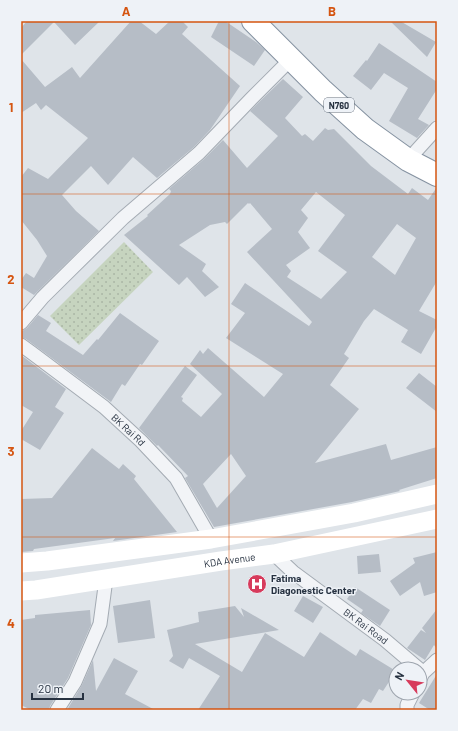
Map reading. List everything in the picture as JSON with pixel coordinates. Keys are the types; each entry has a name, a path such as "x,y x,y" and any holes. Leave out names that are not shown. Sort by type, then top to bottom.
{"highway":[{"name":"N760","path":"253,21 365,129 408,160 437,175"}],"main road":[{"path":"21,563 47,561 211,539 354,513 437,494"},
{"name":"KDA Avenue","path":"21,591 274,554 437,519"}],"street":[{"path":"21,323 43,297 123,218 199,153 291,59"},
{"path":"408,160 437,128"},
{"name":"BK Rai Rd","path":"21,346 32,352 104,406 141,441 176,478 211,539"},
{"name":"BK Rai Road","path":"274,554 293,572 385,640 407,661"},
{"path":"57,710 74,682 100,624 106,579"},
{"path":"428,667 437,660"}],"green space":[{"path":"124,242 153,272 79,345 50,316"}],"building":[{"path":"27,21 100,21 75,45 54,22 21,55 21,28"},
{"path":"131,21 139,21 156,34 170,21 182,21 188,27 182,34 240,86 210,130 194,147 157,178 133,157 108,185 91,166 62,195 76,211 99,231 34,295 21,287 21,280 26,273 34,278 47,256 37,240 21,220 21,177 28,168 48,179 88,138 46,105 41,110 36,103 21,113 21,59 45,87 72,67 80,78"},
{"path":"219,21 225,21 265,50 254,66 211,37"},
{"path":"390,21 400,21 436,42 427,57"},
{"path":"379,43 437,82 437,89 418,119 429,125 417,138 389,121 408,88 384,73 371,90 353,76 366,60 367,61"},
{"path":"283,79 303,97 285,118 302,136 305,134 313,141 325,128 328,130 334,129 371,166 408,194 412,188 428,200 437,187 437,281 419,311 437,320 437,326 421,354 401,342 408,330 374,309 364,321 344,354 349,358 330,385 359,409 315,463 386,444 391,460 437,447 437,478 399,490 400,491 352,502 214,527 185,478 188,476 139,428 185,366 197,375 181,397 183,398 182,401 201,417 222,394 190,364 200,350 203,354 208,348 264,397 283,374 226,338 245,313 231,304 245,283 309,326 312,322 247,252 272,229 250,203 248,203 227,224 225,222 210,225 179,245 206,264 202,271 219,287 205,297 187,277 179,285 124,235 148,216 147,215 170,194 171,191 169,189 204,159 223,140 247,168 278,136 250,111","holes":["316,192 345,215 318,251 347,272 321,299 287,277 291,271 286,265 310,248 298,232 308,218 301,210","397,224 416,238 395,275 372,257","231,454 246,476 217,508 203,484"]},
{"path":"120,313 159,341 142,365 140,364 125,386 122,384 111,402 26,339 21,337 22,331 27,328 38,315 51,323 46,331 83,355 97,339 98,340"},
{"path":"21,355 66,389 55,407 64,413 40,450 21,439 21,431 33,412 21,405"},
{"path":"419,373 437,387 437,412 406,388"},
{"path":"92,448 119,469 123,464 136,476 134,479 177,532 113,541 115,538 21,552 21,499 52,498"},
{"path":"437,552 437,592 424,596 420,582 400,596 390,581 415,563 413,558"},
{"path":"379,554 381,572 358,574 357,556"},
{"path":"355,587 390,610 380,626 361,613 363,610 347,599"},
{"path":"303,596 323,607 313,623 294,611"},
{"path":"150,600 155,638 118,643 113,606"},
{"path":"235,606 244,617 241,608 279,630 195,644 242,672 265,633 304,657 320,632 356,656 360,649 388,666 388,683 383,691 379,689 371,703 363,699 355,710 198,710 220,676 189,658 183,669 169,661 173,656 167,630 199,622 198,612"},
{"path":"437,609 437,649 434,645 425,660 407,648 421,630 426,633 422,628"},
{"path":"90,610 91,625 68,678 49,710 31,710 21,705 21,620 35,618 35,615"},
{"path":"114,658 138,671 125,694 155,710 67,710 82,685 93,660 96,691"},
{"path":"437,674 437,710 430,710 419,703 420,701 428,701 428,688"}],"place":[{"name":"Fatima Diagonestic Center","path":"257,584"}]}
